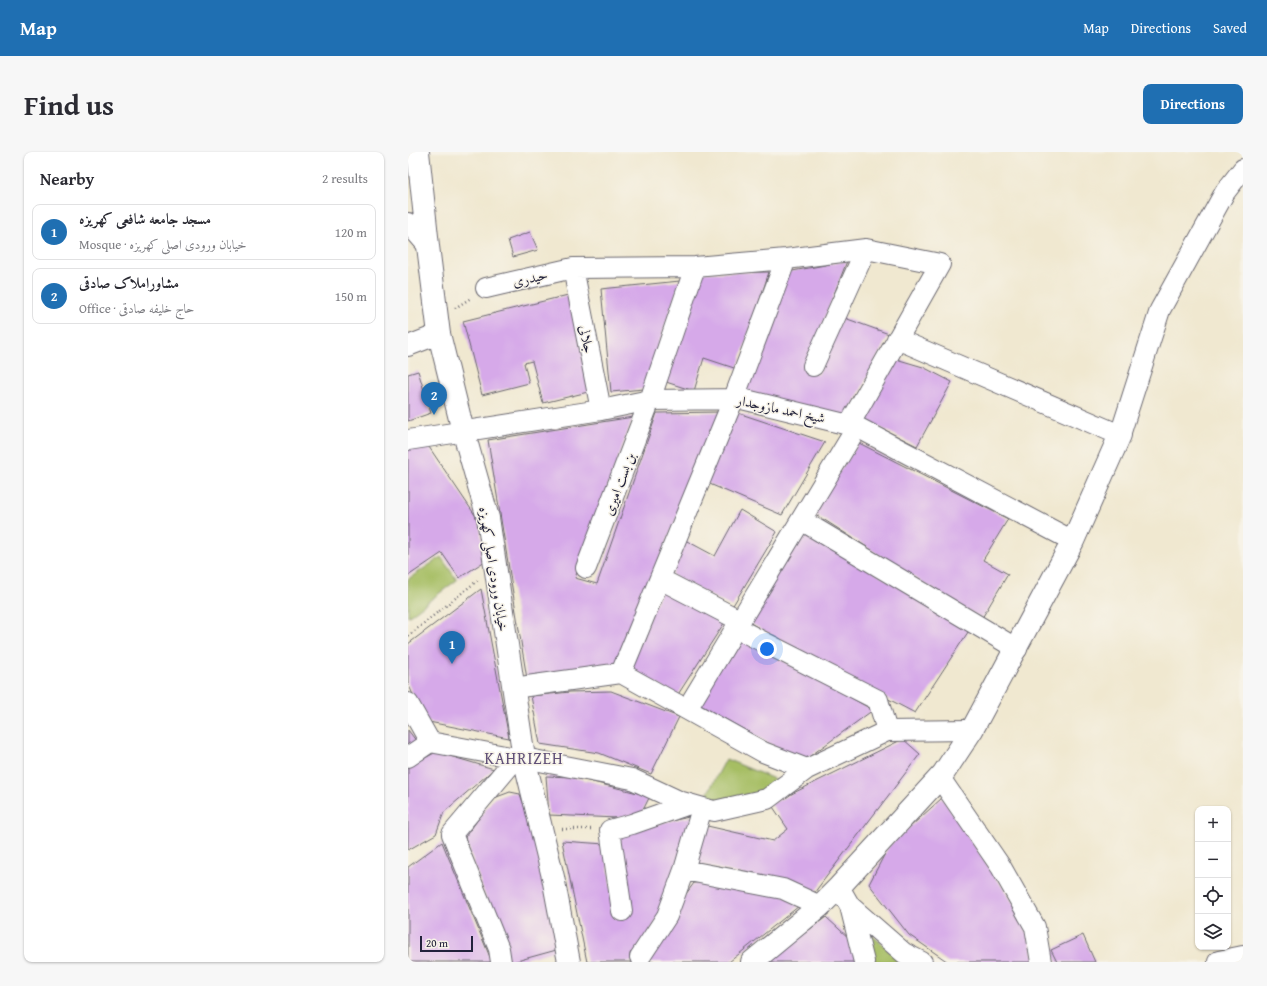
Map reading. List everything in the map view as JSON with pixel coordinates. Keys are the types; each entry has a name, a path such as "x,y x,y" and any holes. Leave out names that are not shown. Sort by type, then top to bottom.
{"street":[{"name":"خیابان ورودی اصلی کهریزه","path":"418,152 438,327 463,431 488,518 513,688 520,758 541,828 553,877 569,962"},
{"path":"752,962 820,906 839,887 940,778 972,730 1017,649 1032,616 1073,541 1120,435 1160,310 1225,192 1243,169"},
{"path":"408,223 428,246"},
{"path":"813,366 866,249"},
{"name":"حیدری","path":"486,288 573,268 695,266 786,259 866,249 940,264 897,339"},
{"path":"621,673 734,398 786,259"},
{"name":"بن بست امیری","path":"586,568 650,400 695,266"},
{"name":"جلالی","path":"573,268 601,410"},
{"path":"408,346 438,327"},
{"path":"687,709 800,520 853,426 897,339 1120,435"},
{"name":"شیخ احمد مازوجدار","path":"408,440 601,410 650,400 742,399 853,426 1073,541"},
{"path":"800,520 1017,649"},
{"path":"660,579 738,624 878,700 887,731"},
{"path":"513,688 621,673 763,752 807,769"},
{"path":"408,703 430,742"},
{"path":"408,758 430,742 632,778 679,801 714,811 766,799 807,769 887,731 972,730"},
{"path":"501,962 499,949 452,834 520,758"},
{"path":"940,778 1001,867 1035,927 1040,962"},
{"path":"622,911 610,830 696,806"},
{"path":"640,957 667,916 684,870 696,806"},
{"path":"684,870 783,889 820,906"},
{"path":"839,887 850,906 864,962"},
{"path":"850,906 904,953 922,962"},
{"path":"1219,962 1243,957"}],"path":[{"path":"438,327 486,288"},
{"path":"408,636 495,566"},
{"path":"541,828 610,830"}],"green space":[{"path":"441,557 457,580 408,617 408,579"},
{"path":"726,759 779,781 755,797 721,802 704,800"},
{"path":"870,934 905,962 874,962 869,951"}],"building":[{"path":"530,232 538,250 513,257 508,240"},
{"path":"847,261 805,369 818,375 842,317 889,334 846,419 740,394 787,272"},
{"path":"769,272 737,369 704,358 694,391 666,382 701,273"},
{"path":"680,281 644,389 611,392 601,289"},
{"path":"568,295 592,391 543,403 532,361 524,363 529,383 482,395 463,321"},
{"path":"896,359 923,367 952,382 917,446 861,418"},
{"path":"418,371 431,413 408,421 408,374"},
{"path":"721,412 615,666 527,679 488,440 633,417 575,578 597,584 657,413"},
{"path":"735,412 825,442 782,515 705,482"},
{"path":"859,443 1008,519 983,560 1008,574 982,618 961,607 812,512"},
{"path":"427,444 479,521 485,561 459,578 442,553 408,576 408,448"},
{"path":"740,510 777,532 732,607 672,575 685,540 715,556"},
{"path":"802,530 970,629 915,713 814,660 747,621"},
{"path":"663,587 726,620 677,696 629,667"},
{"path":"481,589 509,738 424,721 408,683 408,644"},
{"path":"738,636 873,710 802,762 697,703"},
{"path":"611,691 679,717 651,774 599,753 540,744 531,696 570,692"},
{"path":"408,730 417,742 408,749"},
{"path":"903,739 920,754 814,893 696,863 703,825 773,841 788,829 771,804"},
{"path":"436,752 494,769 444,812 436,834 408,850 408,769"},
{"path":"546,776 572,777 650,796 641,814 617,818 549,815"},
{"path":"510,792 520,794 535,838 560,949 513,962 508,962 465,837 494,798"},
{"path":"942,798 1022,916 1036,962 948,962 909,935 869,884 889,846"},
{"path":"693,816 664,907 635,959 631,962 587,962 562,841 605,844 615,918 625,919 619,833"},
{"path":"442,842 492,962 408,962 408,867"},
{"path":"717,881 775,889 799,906 729,962 636,962 694,883"},
{"path":"826,917 851,940 860,962 767,962"},
{"path":"1083,935 1095,962 1057,962 1051,950"}],"place":[{"name":"مشاوراملاک صادقی","path":"434,415"},
{"name":"مسجد جامعه شافعی کهریزه","path":"452,664"}],"district":[{"name":"KAHRIZEH","path":"524,758"}]}
